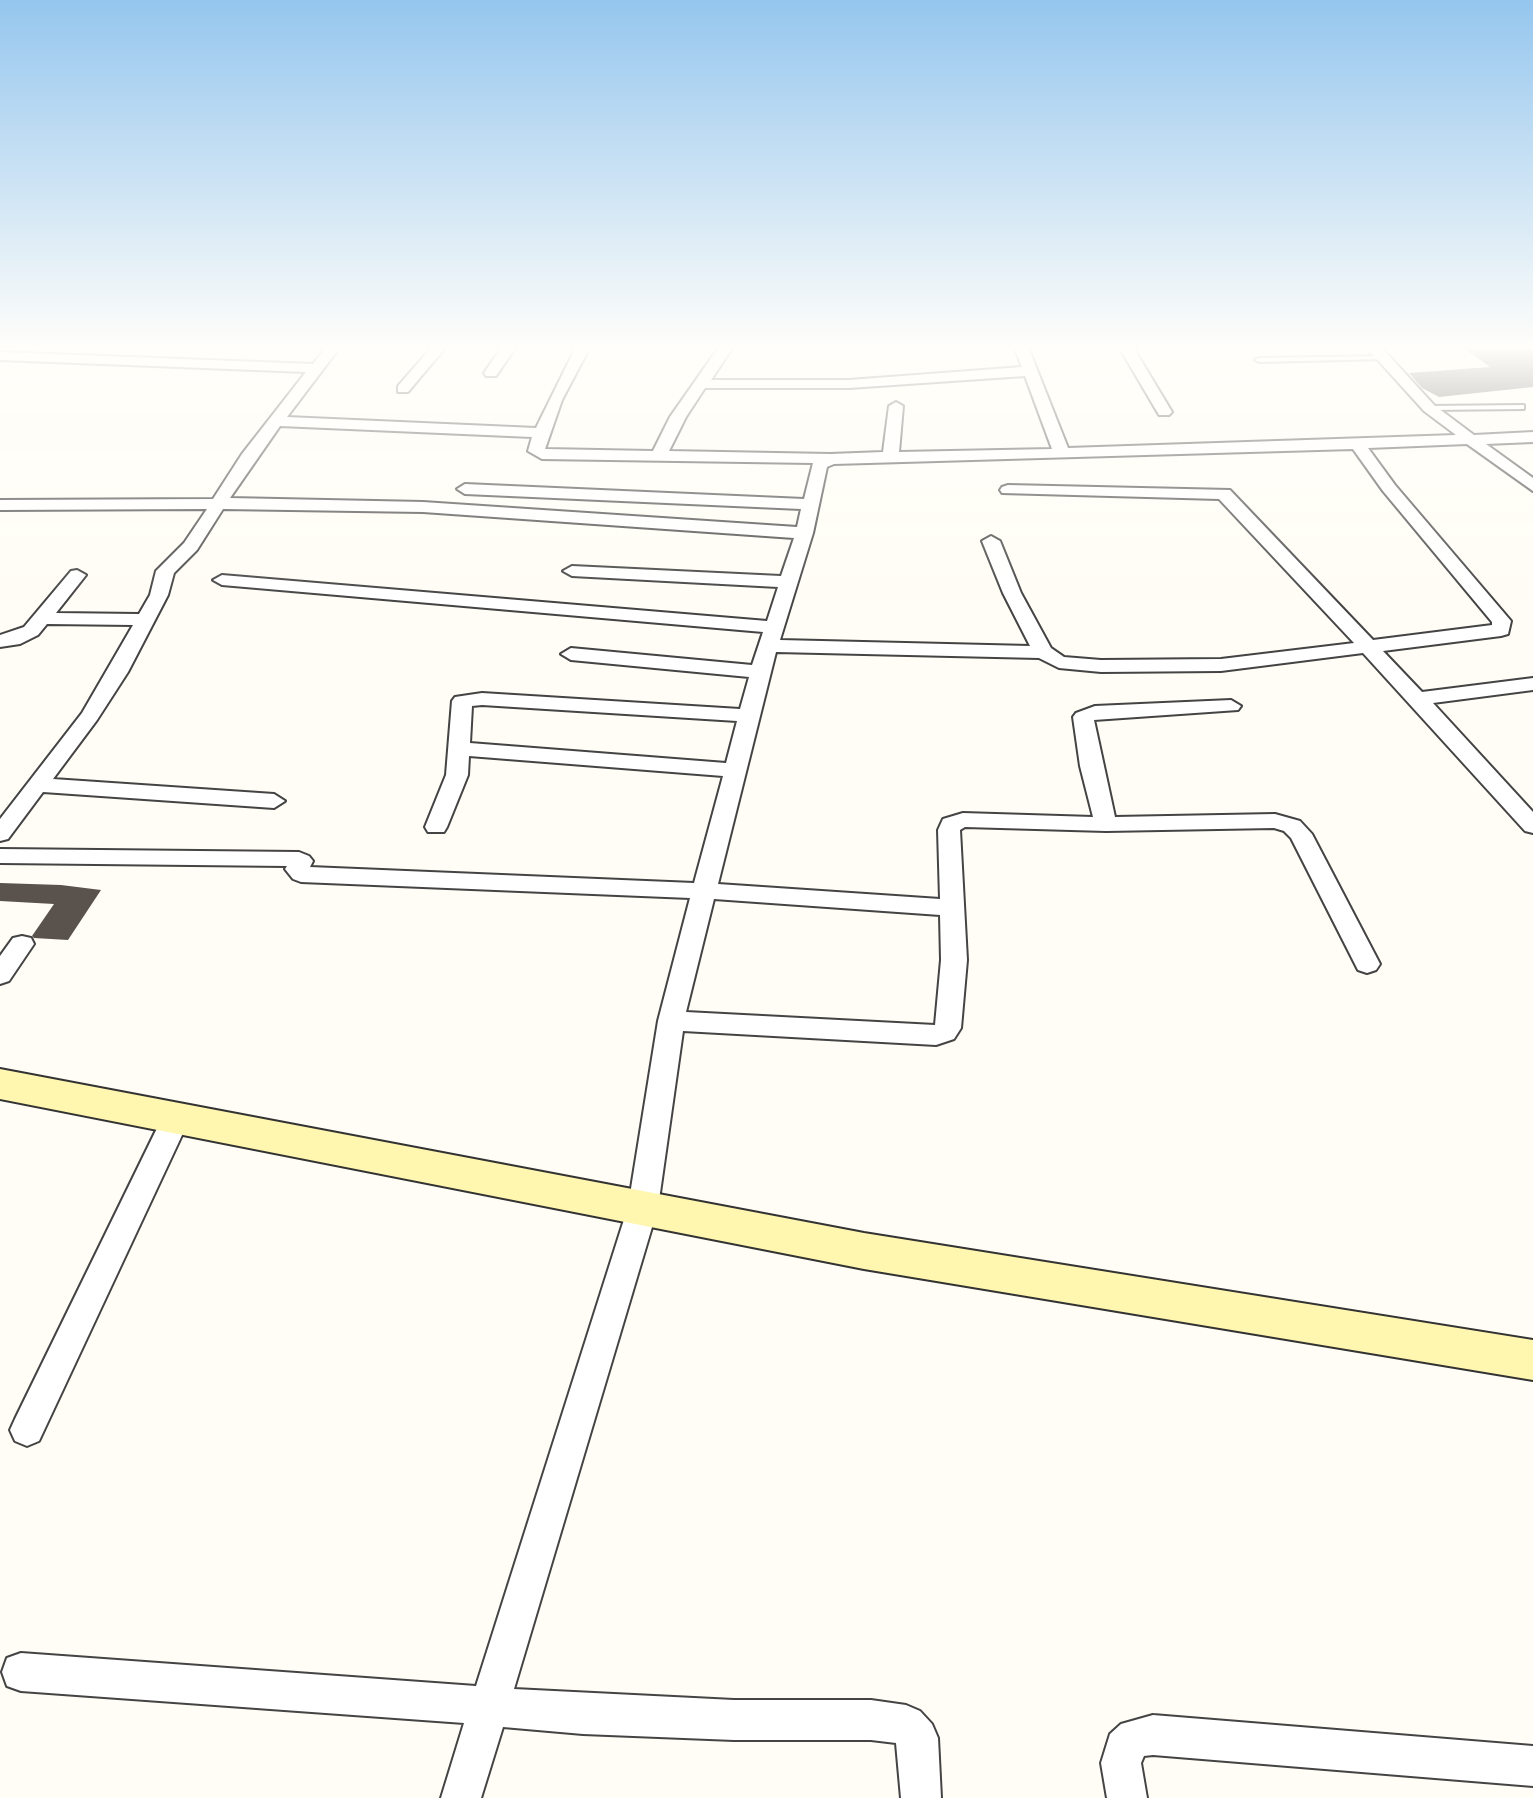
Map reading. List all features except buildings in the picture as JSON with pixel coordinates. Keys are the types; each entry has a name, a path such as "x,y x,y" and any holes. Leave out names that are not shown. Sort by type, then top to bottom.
{"main road":[{"path":"0,1084 864,1251 1533,1360"}],"street":[{"path":"0,834 90,716 147,620 159,595 165,571 191,546 248,457 269,431"},
{"path":"496,431 542,433 536,447 536,451 542,454 830,459 1533,437"},
{"path":"659,456 671,431"},
{"path":"890,457 893,431"},
{"path":"1053,431 1062,454"},
{"path":"1461,431 1533,486"},
{"path":"991,541 1012,593 1043,652 1051,660 1075,665 1186,667 1254,661 1492,632 1504,626 1389,488 1356,442"},
{"path":"461,1798 643,1207 671,1021 760,672 804,533 820,465 830,459"},
{"path":"465,489 811,504"},
{"path":"1008,490 1224,494 1533,826"},
{"path":"0,505 217,503 423,507 804,533"},
{"path":"572,571 788,582"},
{"path":"0,641 22,637 43,618 77,575"},
{"path":"222,580 771,637 1043,652"},
{"path":"43,618 147,620"},
{"path":"571,654 760,672"},
{"path":"1418,699 1533,684"},
{"path":"436,827 457,775 462,701 749,716"},
{"path":"1106,824 1091,766 1083,717 1095,712 1231,706"},
{"path":"460,749 735,770"},
{"path":"38,785 274,801"},
{"path":"671,1021 936,1035 945,1032 948,1028 954,960 951,824 976,819 1106,824 1275,821 1292,826 1301,834 1367,964"},
{"path":"0,856 292,859 301,861 297,869 301,874 705,891 953,908"},
{"path":"0,975 22,944"},
{"path":"27,1430 176,1118"},
{"path":"21,1672 583,1714 734,1720 871,1720 906,1725 918,1738 921,1798"},
{"path":"1127,1798 1121,1763 1124,1748 1135,1738 1153,1735 1533,1766"}]}
